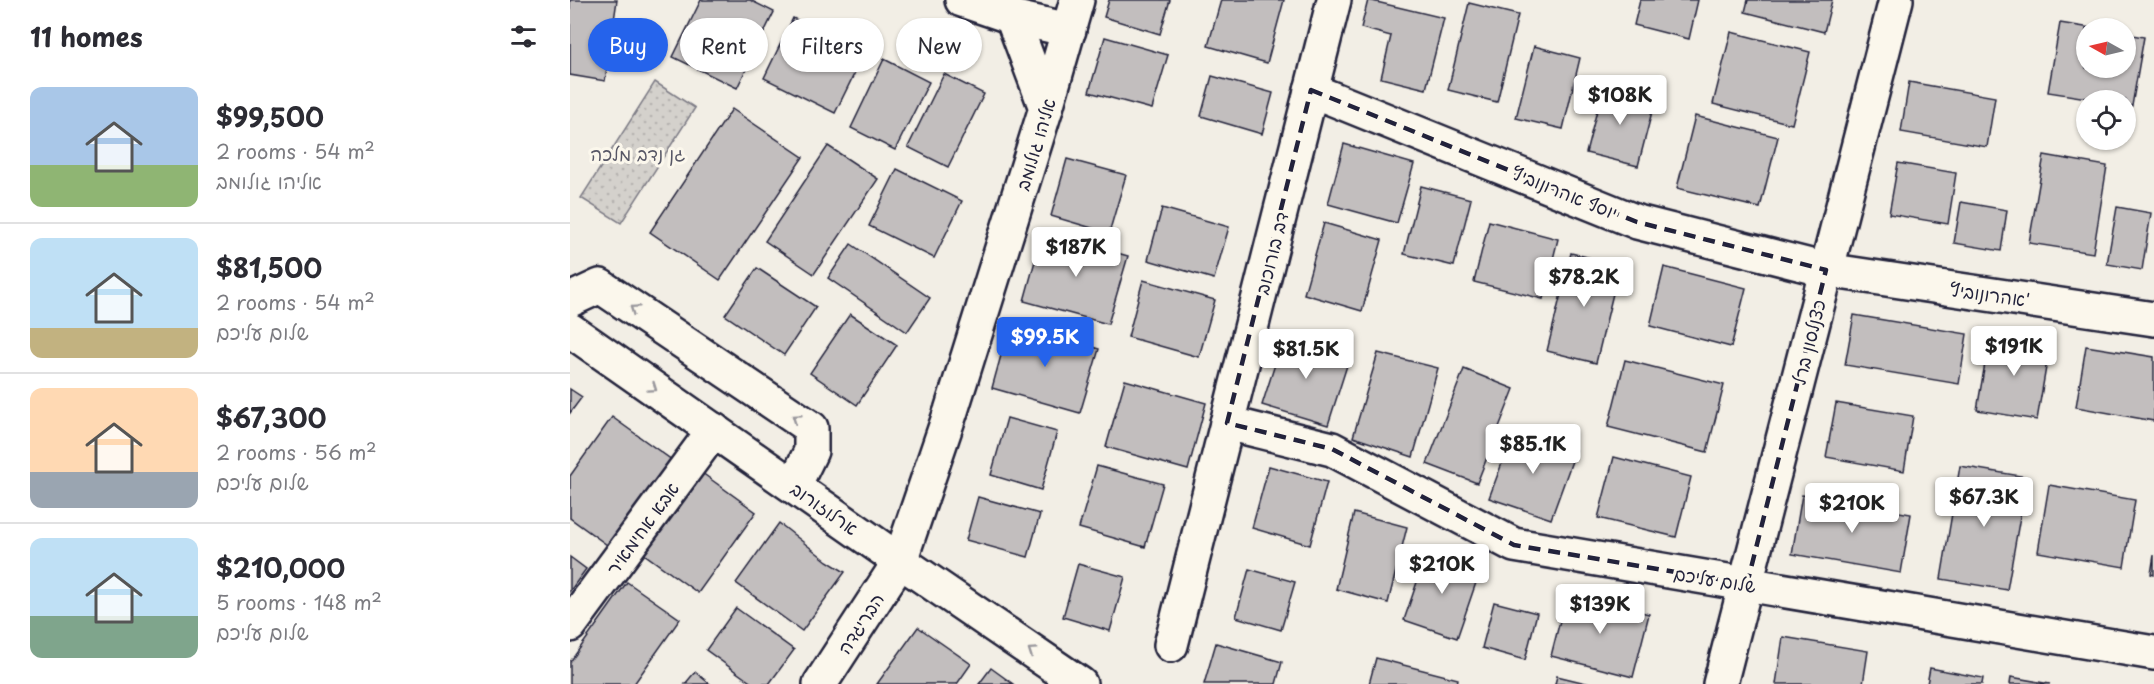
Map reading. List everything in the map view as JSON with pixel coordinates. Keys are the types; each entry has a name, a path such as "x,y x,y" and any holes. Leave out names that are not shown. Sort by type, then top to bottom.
{"street":[{"path":"962,0 1012,17 1073,15"},
{"name":"דב בורוכוב","path":"1172,645 1334,0"},
{"name":"כצנלסון ברל","path":"1720,684 1896,0"},
{"name":"אליהו גולומב","path":"900,561 951,411 1073,15"},
{"path":"1012,17 1046,108"},
{"name":"יוסף אהרונוביץ","path":"1311,90 1637,222 1826,270"},
{"name":"אהרונוביץ'","path":"1826,270 2154,319"},
{"path":"570,310 600,286 811,428 811,451 794,486"},
{"name":"ארלוזורוב","path":"570,310 714,430 1080,684"},
{"name":"שלום עליכם","path":"1227,423 1332,449 1514,545 2154,653"},
{"name":"אבא אחימאיר","path":"570,625 714,430"},
{"name":"הבריגדה","path":"820,684 900,561"}],"highlighted area":[{"path":"1311,90 1637,222 1826,270 1747,584 1514,545 1332,449 1227,423"}],"green space":[{"name":"גן נדב מלכה","path":"655,82 695,108 621,223 581,198"}],"building":[{"path":"570,0 617,0 614,18 588,18 588,72 606,72 605,81 570,75"},
{"path":"701,0 750,0 774,12 768,24 768,18 692,18"},
{"path":"1109,0 1170,0 1160,34 1104,17"},
{"path":"1221,0 1284,0 1267,63 1208,46"},
{"path":"1368,0 1444,18 1426,89 1381,78 1391,36 1361,28"},
{"path":"1640,0 1698,0 1689,39 1634,25"},
{"path":"1748,0 1832,0 1824,32 1745,12"},
{"path":"1469,3 1518,15 1497,102 1448,90"},
{"path":"2060,23 2076,26 2076,78 2136,78 2136,36 2144,37 2135,90 2076,90 2076,96 2048,92"},
{"path":"1731,32 1810,52 1792,124 1713,104"},
{"path":"1105,37 1168,55 1152,109 1089,92"},
{"path":"680,43 680,60 673,57"},
{"path":"780,45 780,72 855,72 835,113 764,78"},
{"path":"1534,46 1580,58 1563,129 1516,118"},
{"path":"884,59 896,65 896,72 909,72 929,82 895,150 851,128 878,72 884,72"},
{"path":"704,72 745,72 737,88"},
{"path":"944,74 984,94 948,167 908,147"},
{"path":"1212,76 1273,93 1262,134 1201,116"},
{"path":"1909,82 1995,97 1987,147 1901,132"},
{"path":"1603,87 1655,100 1638,166 1586,153"},
{"path":"732,109 803,157 720,280 650,232"},
{"path":"1695,116 1778,137 1760,208 1677,188"},
{"path":"1344,144 1414,164 1397,223 1328,204"},
{"path":"828,146 878,179 814,274 765,241"},
{"path":"2044,155 2107,166 2093,253 2029,243"},
{"path":"1067,159 1126,175 1109,233 1051,216"},
{"path":"1898,163 1956,173 1948,224 1889,214"},
{"path":"897,169 962,201 934,258 869,226"},
{"path":"1421,186 1471,199 1454,266 1404,254"},
{"path":"1961,202 2007,210 2001,251 1954,243"},
{"path":"2117,207 2151,213 2142,270 2107,264"},
{"path":"1162,208 1229,227 1214,279 1148,260"},
{"path":"1489,221 1558,239 1543,299 1474,282"},
{"path":"1324,223 1382,240 1362,311 1304,294"},
{"path":"1043,232 1128,256 1108,324 1024,301"},
{"path":"851,244 930,298 907,332 828,278"},
{"path":"1571,253 1620,265 1596,363 1547,351"},
{"path":"1664,267 1746,288 1731,347 1650,326"},
{"path":"757,268 816,307 784,355 725,315"},
{"path":"1143,280 1215,300 1199,357 1128,337"},
{"path":"850,314 897,345 857,405 810,373"},
{"path":"1854,315 1967,334 1959,384 1845,365"},
{"path":"1010,323 1099,349 1080,413 992,388"},
{"path":"1285,333 1350,356 1328,425 1262,405"},
{"path":"1990,334 2050,344 2037,420 1977,410"},
{"path":"2086,346 2154,357 2154,421 2076,407"},
{"path":"1378,353 1438,368 1413,457 1353,437"},
{"path":"1625,360 1724,385 1707,452 1608,427"},
{"path":"1464,369 1514,389 1477,483 1427,464"},
{"path":"1125,380 1206,403 1188,470 1106,447"},
{"path":"570,389 582,397 570,413"},
{"path":"1836,403 1913,416 1904,471 1826,457"},
{"path":"612,417 676,463 614,550 570,518 570,476"},
{"path":"1007,418 1057,432 1041,490 991,475"},
{"path":"1514,431 1576,450 1551,519 1489,498"},
{"path":"1614,457 1691,477 1676,537 1598,518"},
{"path":"1097,466 1163,484 1145,547 1079,528"},
{"path":"1269,466 1327,482 1310,545 1252,528"},
{"path":"1960,466 2027,477 2007,590 1941,579"},
{"path":"698,470 756,512 698,593 640,551"},
{"path":"2049,485 2135,500 2124,567 2038,552"},
{"path":"1802,495 1911,514 1901,573 1792,554"},
{"path":"978,497 1040,514 1028,557 966,540"},
{"path":"1354,513 1407,527 1388,603 1336,589"},
{"path":"779,523 827,561 845,572 802,631 736,583"},
{"path":"1427,553 1480,571 1457,638 1404,620"},
{"path":"2154,555 2154,575 2151,574"},
{"path":"570,557 586,569 570,591"},
{"path":"1078,564 1125,577 1110,631 1063,617"},
{"path":"1249,569 1295,582 1281,630 1236,617"},
{"path":"627,582 680,619 634,684 570,684 570,662"},
{"path":"1567,593 1649,614 1633,677 1551,656"},
{"path":"1494,602 1537,613 1525,660 1482,648"},
{"path":"736,608 794,650 769,684 753,684 706,650"},
{"path":"918,627 971,664 957,684 877,684"},
{"path":"1783,637 1868,651 1863,684 1776,684"},
{"path":"1216,643 1282,662 1276,684 1204,684"},
{"path":"1376,658 1458,679 1457,684 1369,684"},
{"path":"991,668 1013,684 979,684"},
{"path":"1930,668 1983,678 1982,684 1927,684"},
{"path":"695,672 710,684 685,684"},
{"path":"1557,676 1590,684 1555,684"},
{"path":"2011,677 2050,684 2010,684"}]}
